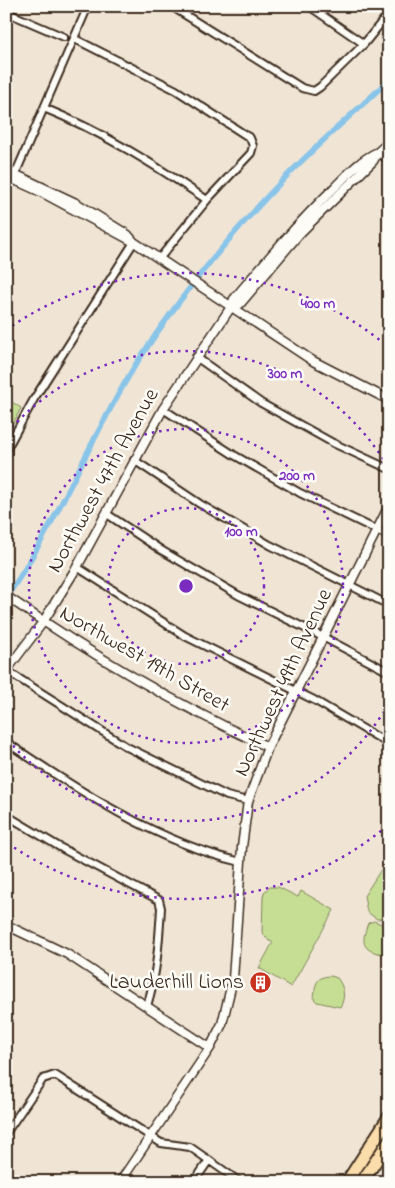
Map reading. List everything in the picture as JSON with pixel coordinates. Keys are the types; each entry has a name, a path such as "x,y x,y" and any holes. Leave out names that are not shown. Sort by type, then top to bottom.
{"highway":[{"path":"347,1182 389,1117"},
{"path":"362,1182 389,1141"}],"street":[{"path":"11,176 44,108 88,6"},
{"path":"171,6 302,88 314,91 364,44 389,12"},
{"path":"309,6 364,44"},
{"path":"6,12 64,37"},
{"path":"75,39 176,90 250,138 253,146 251,153 207,200 159,259"},
{"path":"44,108 82,123 141,156 207,200"},
{"name":"Northwest 47th Avenue","path":"7,671 43,622 77,567 163,409 196,357 232,307 234,299 266,266 295,228 349,178 368,157 378,152 389,142"},
{"path":"378,152 389,161"},
{"path":"6,170 11,176 134,242 313,361 389,400"},
{"path":"6,450 34,398 134,242"},
{"path":"196,357 261,403 333,443 389,469"},
{"path":"163,409 234,455 300,493 389,536"},
{"path":"134,460 200,504 254,536 389,604"},
{"name":"Northwest 49th Avenue","path":"120,1182 210,1048 222,1024 231,992 241,862 248,801 268,748 389,506"},
{"path":"107,514 161,550 238,595 389,672"},
{"path":"77,567 185,636 296,692 389,744"},
{"name":"Northwest 19th Street","path":"6,596 43,622 164,696 268,748"},
{"path":"7,671 127,747 227,796 248,801"},
{"path":"6,742 102,801 143,823 195,848 241,862"},
{"path":"6,815 63,849 159,900 161,908 158,956 155,981 147,1006"},
{"path":"6,925 67,954 210,1048"},
{"path":"6,1133 43,1079 51,1074 60,1077 161,1143 190,1147 240,1182"},
{"path":"6,1118 13,1122"},
{"path":"194,1182 209,1160"}],"green space":[{"path":"6,398 21,408 6,437"},
{"path":"389,857 389,918 377,919 367,912 364,896"},
{"path":"270,887 278,887 298,897 301,891 334,910 291,987 259,968 273,942 269,941 262,932 263,897 264,892"},
{"path":"374,921 389,927 389,950 384,954 371,951 365,944 364,935 368,923"},
{"path":"326,976 337,978 343,988 344,996 340,1007 317,1002 314,999 319,980"}],"waterway":[{"path":"6,598 41,541 119,393 136,364 169,316 204,269 262,202 308,155 389,80"}],"place":[{"name":"Lauderhill Lions","path":"260,983"}]}
